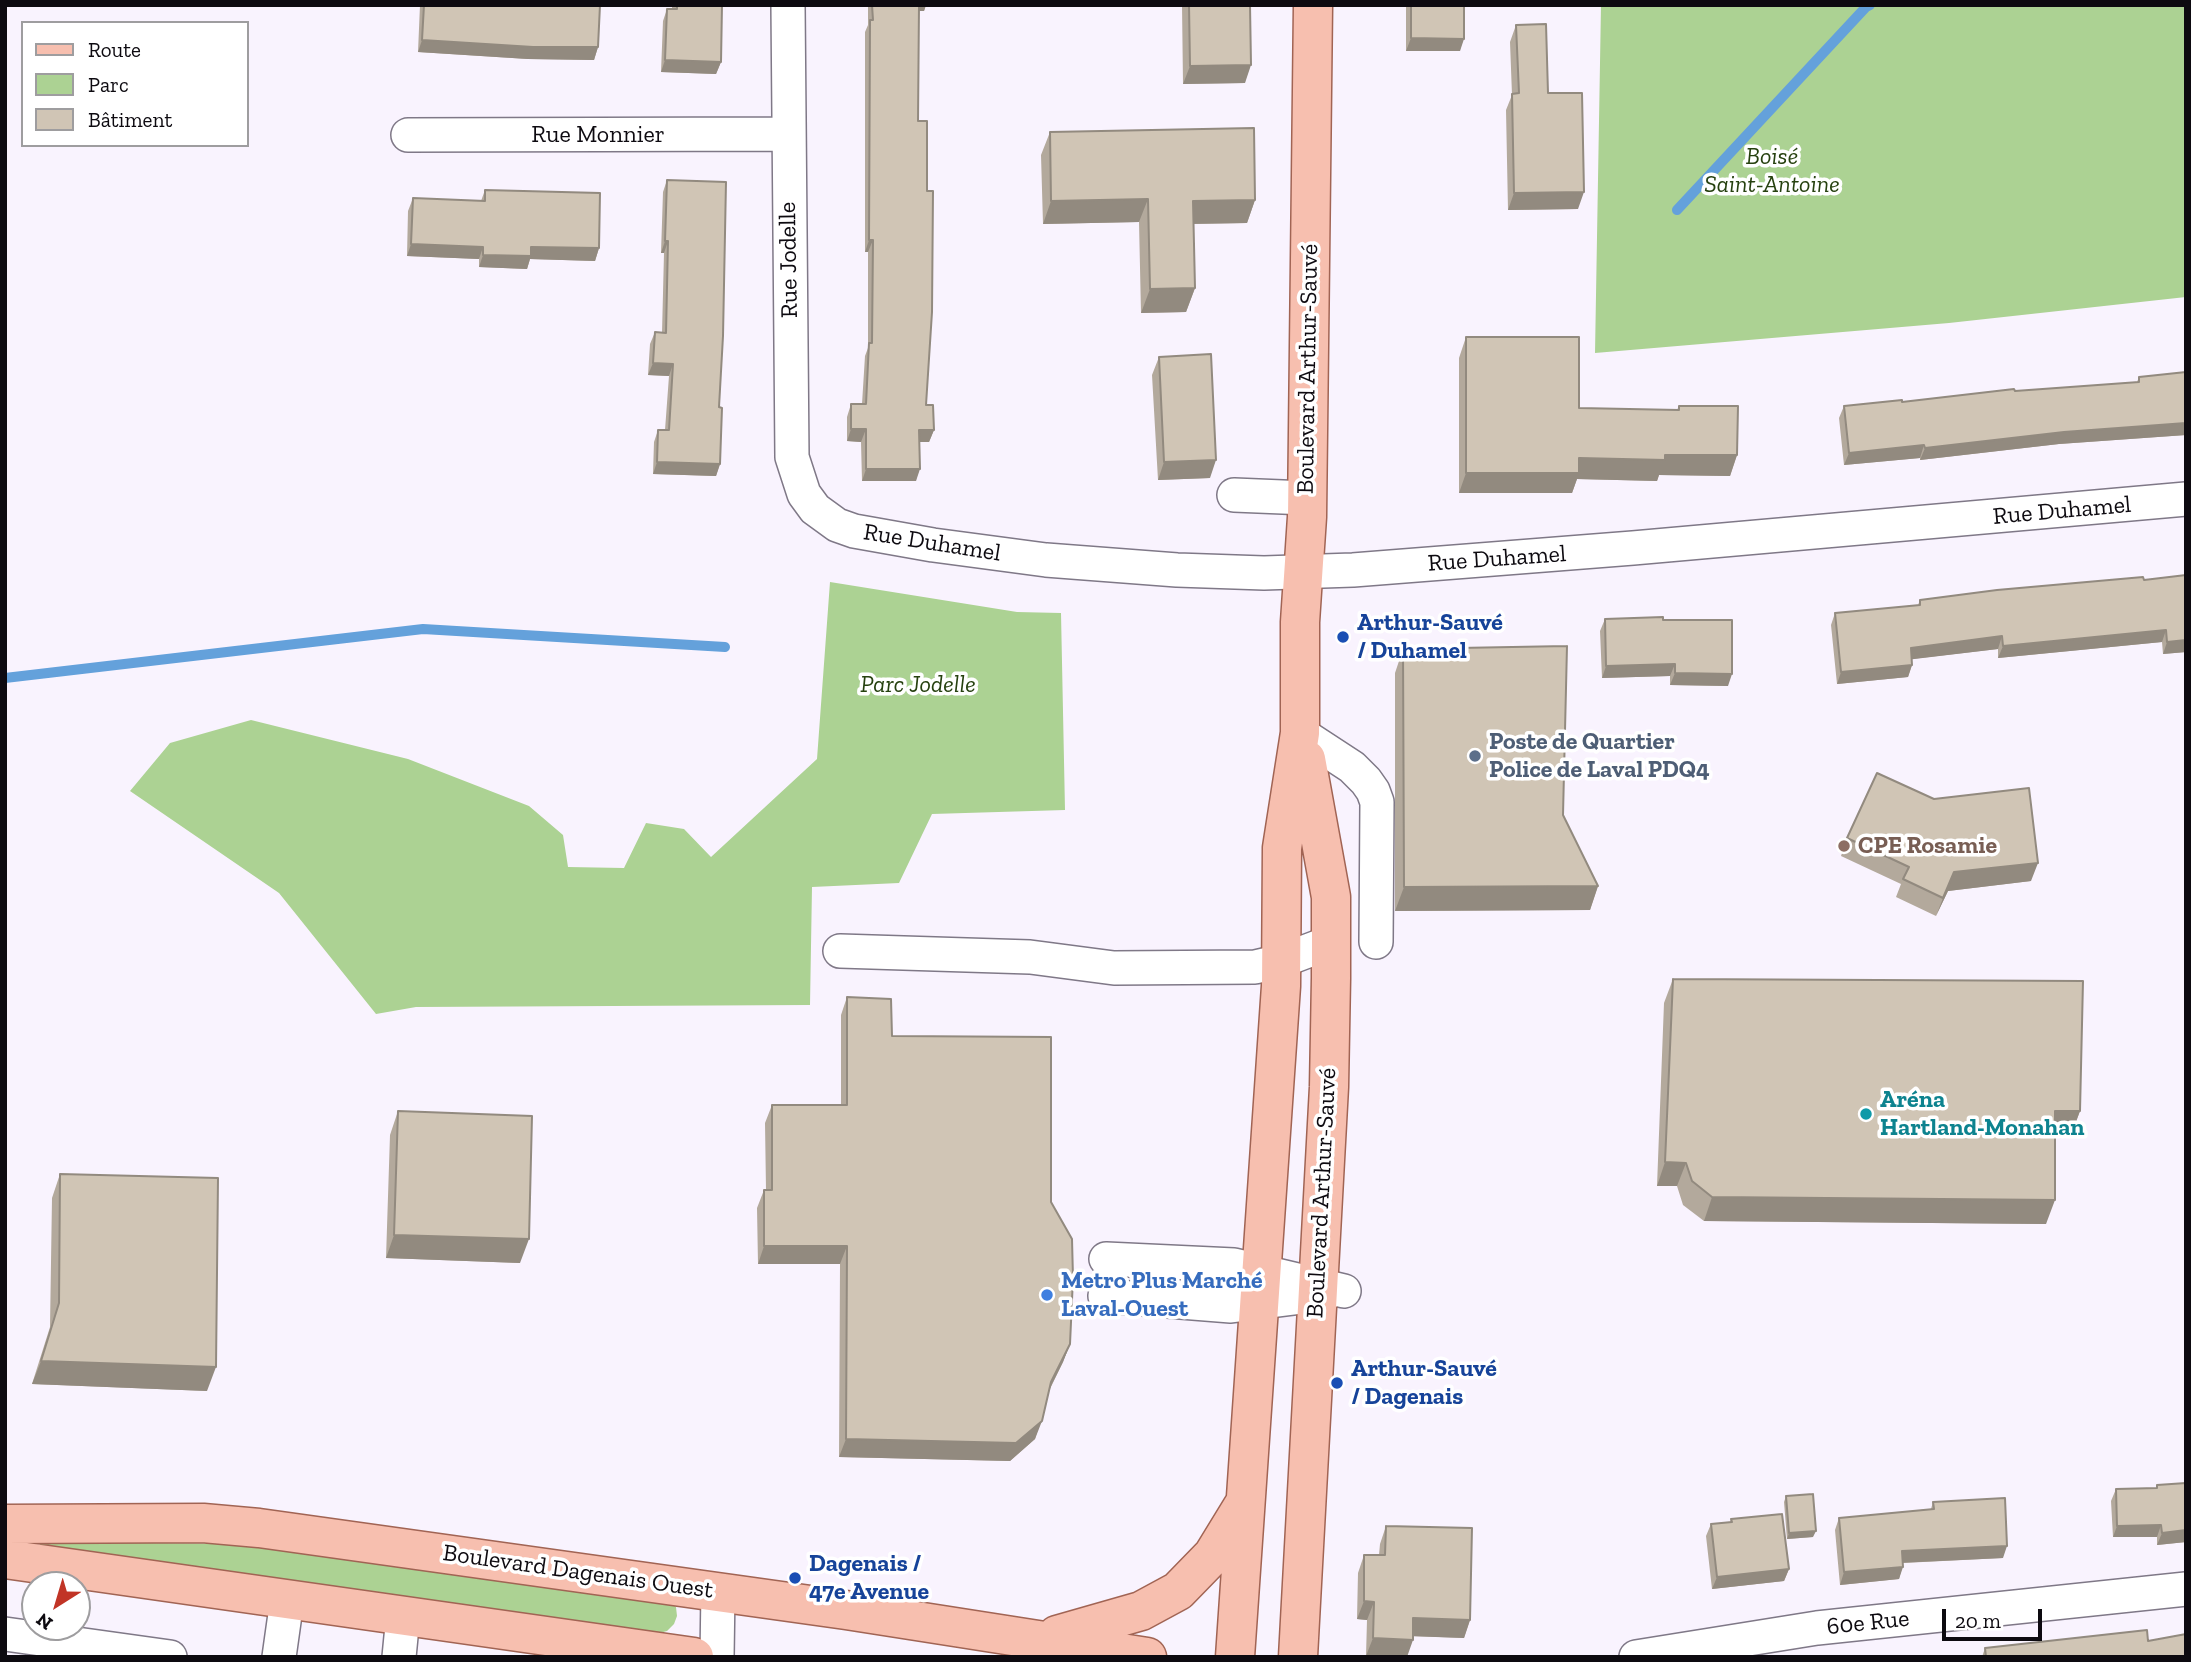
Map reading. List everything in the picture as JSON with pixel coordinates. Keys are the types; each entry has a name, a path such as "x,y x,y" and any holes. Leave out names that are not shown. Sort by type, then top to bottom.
{"main road":[{"name":"Boulevard Arthur-Sauvé","path":"1235,1657 1281,961 1282,848 1300,733 1300,622 1307,498 1312,5"},
{"name":"Boulevard Arthur-Sauvé","path":"1298,1657 1329,1087 1331,942 1331,897 1300,733"},
{"path":"1043,1639 1141,1611 1178,1591 1213,1555 1246,1501"},
{"name":"Boulevard Dagenais Ouest","path":"5,1524 177,1523 258,1528 718,1591 1147,1657"},
{"path":"5,1559 694,1657"}],"street":[{"name":"Rue Jodelle","path":"788,5 792,457 804,494 815,509"},
{"name":"Rue Monnier","path":"408,135 788,134"},
{"path":"1234,495 1307,498"},
{"name":"Rue Duhamel","path":"815,509 837,525 854,531 933,545 1021,557 1177,570 1251,573 1303,572 1608,550 2186,499"},
{"path":"1300,733 1359,773 1373,791 1377,802 1376,942"},
{"path":"841,951 1030,957 1114,968 1255,967 1281,961 1331,942"},
{"path":"1106,1259 1234,1265 1259,1287"},
{"path":"1105,1296 1231,1306 1259,1287 1317,1290"},
{"name":"60e Rue","path":"1636,1657 1817,1628 2186,1589"},
{"path":"717,1657 718,1591"},
{"path":"279,1657 286,1600"},
{"path":"399,1657 403,1616"},
{"path":"5,1634 170,1657"}],"green space":[{"name":"Boisé Saint-Antoine","path":"1601,5 2186,5 2186,297 1949,323 1595,353"},
{"name":"Parc Jodelle","path":"830,582 1017,612 1061,613 1065,810 932,814 899,883 812,887 810,1005 416,1007 376,1014 279,893 130,791 170,743 251,720 408,759 529,806 563,835 568,867 624,868 646,823 684,829 711,857 817,759"},
{"path":"40,1542 259,1544 671,1602 676,1607 677,1616 667,1631 656,1634 40,1547"}],"building":[{"path":"424,5 600,5 598,47 533,47 422,40"},
{"path":"677,5 722,5 721,62 665,60 667,9 677,9"},
{"path":"872,5 919,5 918,121 927,121 927,191 933,191 932,312 926,405 933,405 934,430 919,430 920,469 866,469 866,429 851,429 851,404 866,404 869,343 872,343 873,240 869,240"},
{"path":"1189,5 1250,5 1251,65 1190,66"},
{"path":"1411,5 1464,5 1464,39 1411,38"},
{"path":"1546,24 1548,93 1582,93 1584,192 1514,193 1512,94 1519,93 1516,25"},
{"path":"1254,128 1255,200 1193,201 1195,288 1150,289 1148,199 1051,201 1050,132"},
{"path":"667,180 726,182 719,407 722,408 720,464 657,462 658,430 669,430 673,364 653,363 655,332 666,333"},
{"path":"485,190 600,193 599,248 531,247 531,256 483,255 483,247 411,244 413,198 485,201"},
{"path":"1466,337 1579,337 1579,408 1679,410 1679,406 1738,406 1737,455 1665,455 1665,460 1579,458 1579,473 1466,473"},
{"path":"1211,354 1216,460 1164,462 1159,357"},
{"path":"2186,372 2186,423 1849,453 1844,406 2014,389 2139,382 2139,377"},
{"path":"2186,575 2186,640 2167,642 2166,630 2003,646 2002,636 1911,648 1912,665 1841,672 1835,613 1920,605 1920,600 1997,590"},
{"path":"1663,617 1663,620 1732,620 1732,674 1675,673 1675,664 1606,666 1605,619"},
{"name":"Poste de Quartier Police de Laval PDQ4","path":"1567,646 1563,815 1598,886 1404,887 1403,649"},
{"path":"1877,773 1934,799 2029,788 2038,863 1954,872 1943,898 1903,879 1909,867 1847,838"},
{"name":"Aréna Hartland-Monahan","path":"1673,979 2083,981 2080,1111 2055,1111 2055,1200 1712,1197 1692,1181 1686,1163 1665,1162"},
{"path":"847,997 891,999 892,1036 1051,1037 1051,1202 1072,1239 1070,1344 1051,1382 1042,1421 1016,1443 846,1439 847,1246 764,1246 764,1190 772,1190 772,1105 847,1105"},
{"path":"398,1111 532,1116 529,1239 394,1235"},
{"path":"60,1174 218,1178 216,1367 41,1361 59,1303"},
{"path":"2186,1483 2186,1530 2162,1533 2161,1525 2117,1526 2116,1489 2157,1488 2157,1485"},
{"path":"1813,1494 1816,1531 1789,1533 1786,1496"},
{"path":"2005,1498 2007,1546 1902,1551 1903,1567 1844,1572 1839,1518 1934,1509 1933,1502"},
{"path":"1782,1514 1789,1569 1717,1577 1711,1524 1732,1522 1731,1519"},
{"path":"1386,1526 1472,1528 1470,1620 1413,1618 1413,1640 1373,1638 1374,1602 1364,1601 1364,1555 1385,1555"},
{"path":"2147,1630 2148,1641 2186,1634 2186,1657 1986,1657 1985,1648"}],"waterway":[{"path":"1677,210 1870,5"},
{"path":"5,678 423,629 725,647"}],"place":[{"name":"Arthur-Sauvé / Duhamel","path":"1343,637"},
{"name":"Poste de Quartier Police de Laval PDQ4","path":"1475,756"},
{"name":"CPE Rosamie","path":"1844,846"},
{"name":"Aréna Hartland-Monahan","path":"1866,1114"},
{"name":"Metro Plus Marché Laval-Ouest","path":"1047,1295"},
{"name":"Arthur-Sauvé / Dagenais","path":"1337,1383"},
{"name":"Dagenais / 47e Avenue","path":"795,1578"}]}
